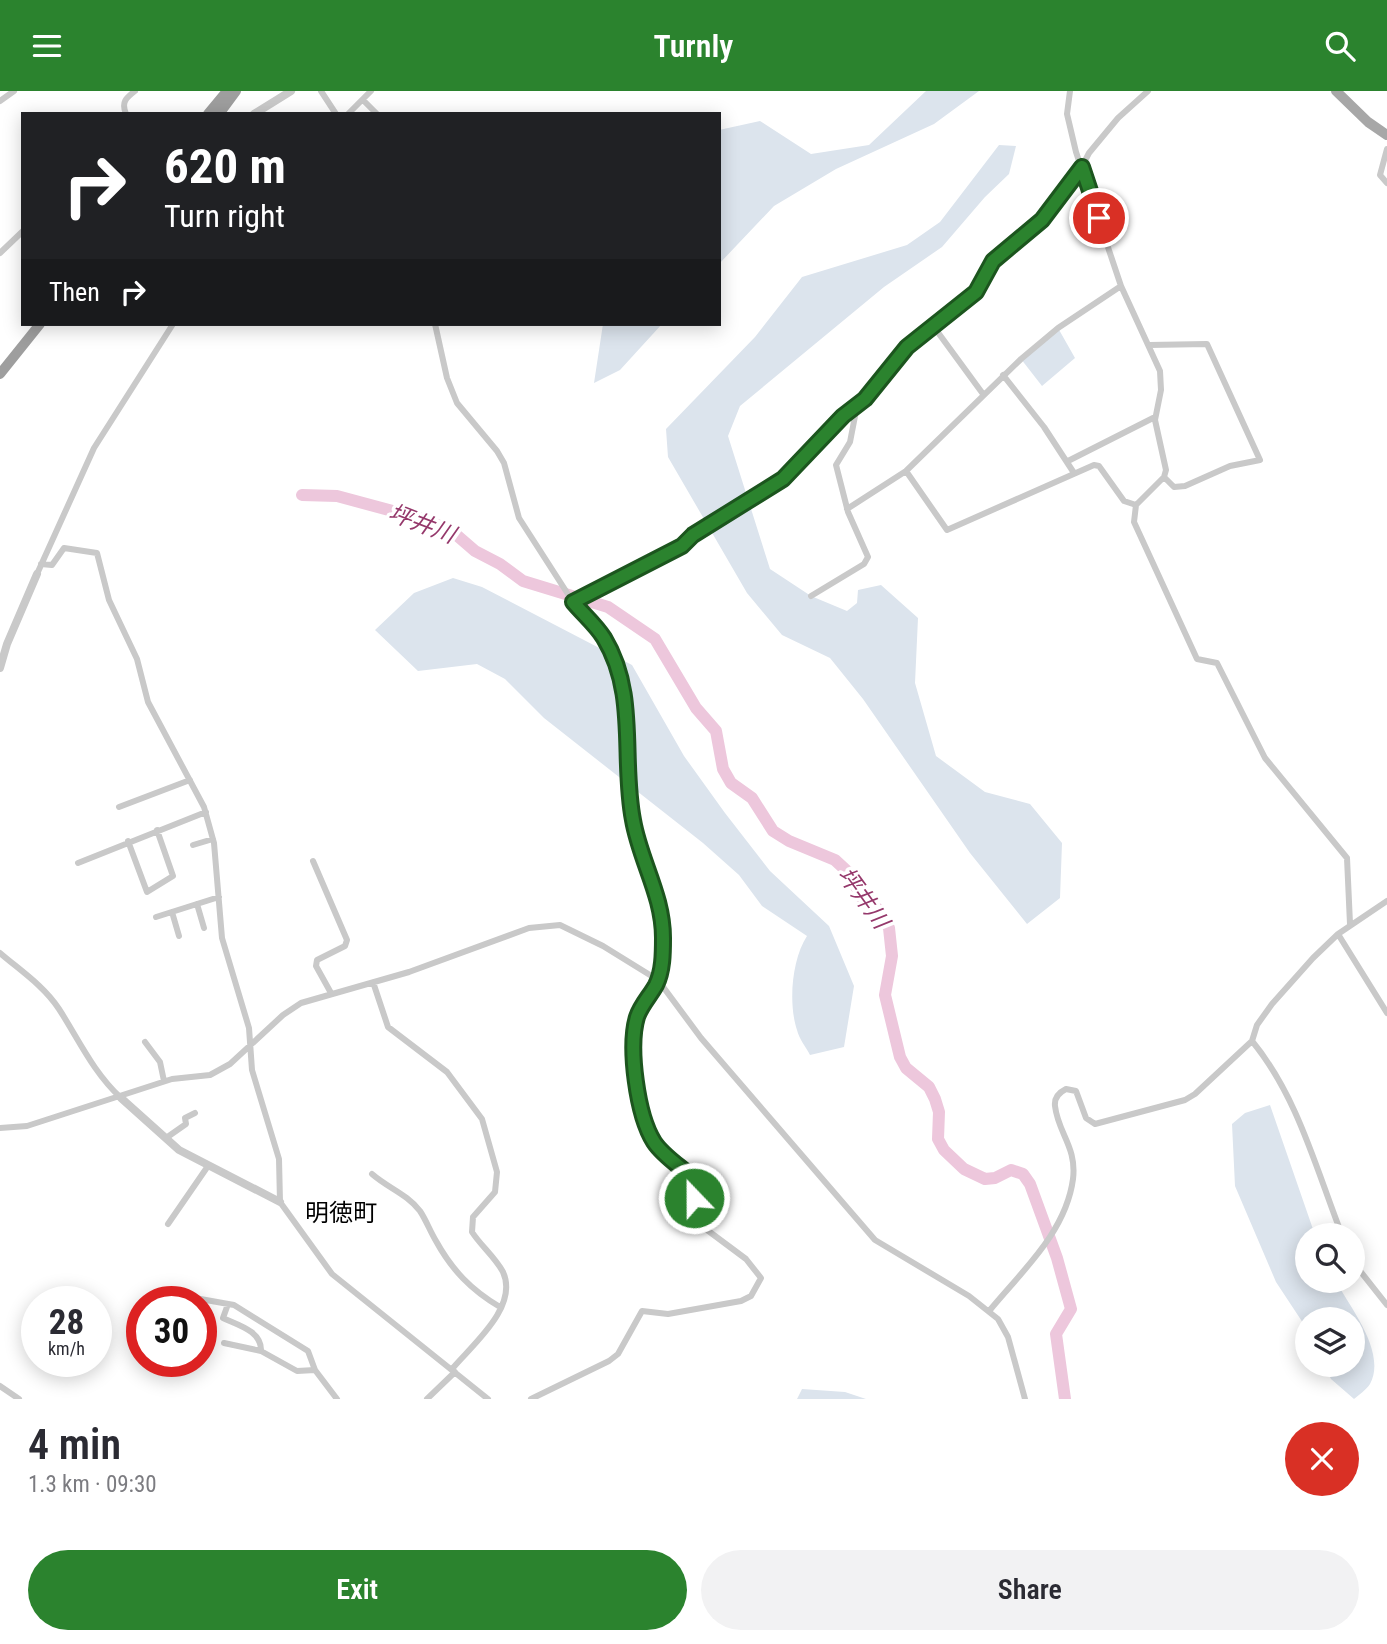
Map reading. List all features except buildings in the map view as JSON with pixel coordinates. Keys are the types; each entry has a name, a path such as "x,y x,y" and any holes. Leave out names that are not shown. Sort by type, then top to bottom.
{"highway":[{"path":"210,112 227,91"},
{"path":"220,112 236,91"},
{"path":"0,374 38,326"}],"main road":[{"path":"1336,91 1368,122 1387,135"}],"street":[{"path":"0,101 14,91"},
{"path":"125,112 123,105 135,91"},
{"path":"257,112 291,91"},
{"path":"321,91 335,112"},
{"path":"350,112 371,91"},
{"path":"1070,91 1067,114 1082,167 1121,286 1149,345 1162,383 1155,417 1166,463 1164,477 1136,505 1134,522 1197,659 1217,663 1265,758 1347,858 1350,924"},
{"path":"573,602 682,546 693,535 772,487 857,406 907,347 976,292 993,261 1042,220 1118,118 1148,91"},
{"path":"363,100 375,112"},
{"path":"1387,149 1380,176 1387,183"},
{"path":"0,253 21,233"},
{"path":"847,509 906,471 1003,375 1058,328 1121,286"},
{"path":"0,668 7,644 41,564 94,448 172,326"},
{"path":"435,326 447,378 457,403 504,463 519,518 573,602 603,635 615,658 627,705 627,773 632,819 640,852 657,894 662,919 662,961 657,980 640,1010 633,1048 639,1090 652,1137 695,1182 692,1213 695,1221 746,1259 761,1278 751,1296 741,1301 668,1314 642,1311 618,1354 531,1399"},
{"path":"934,327 983,394"},
{"path":"1149,345 1206,344 1260,460 1230,466 1185,486 1174,487 1164,477"},
{"path":"1003,375 1068,461 1074,473"},
{"path":"811,596 867,561 864,545 847,509 836,465 850,442 857,406"},
{"path":"1068,461 1155,417"},
{"path":"906,471 947,530 1087,466 1099,466 1124,501 1136,505"},
{"path":"41,564 52,565 64,548 97,553 110,600 137,659 148,702 205,812 213,839 222,938 249,1028 248,1045 261,1106 279,1159 280,1202"},
{"path":"119,807 190,781"},
{"path":"78,863 205,812"},
{"path":"128,841 147,892 173,876 157,830"},
{"path":"193,845 213,839"},
{"path":"313,861 347,940 345,946 317,960 316,966 331,993"},
{"path":"156,917 219,897"},
{"path":"990,1310 1056,1228 1067,1207 1073,1175 1073,1154 1055,1107 1060,1092 1066,1089 1076,1091 1086,1118 1099,1124 1191,1096 1252,1041 1257,1025 1272,1004 1338,934 1387,901"},
{"path":"197,904 204,928"},
{"path":"172,912 179,936"},
{"path":"0,1128 27,1126 121,1098 164,1081 210,1075 230,1064 248,1045 301,1003 410,972 519,931 549,924 573,930 657,980 701,1038 875,1240 990,1310 1008,1337 1025,1399"},
{"path":"1338,934 1387,1013"},
{"path":"0,954 37,983 58,1008 103,1081 121,1098 179,1150 280,1202 332,1274 359,1299 488,1399"},
{"path":"373,982 388,1027 447,1072 482,1119 497,1172 495,1192 473,1217 472,1232 502,1271 506,1293 495,1318 454,1371 427,1399"},
{"path":"1252,1041 1268,1060 1289,1098 1337,1223"},
{"path":"145,1042 160,1062 164,1081"},
{"path":"166,1138 186,1124 186,1118 195,1113"},
{"path":"168,1224 208,1166"},
{"path":"372,1174 385,1185 399,1191 420,1212 446,1259 461,1279 500,1307"},
{"path":"1365,1277 1387,1305"},
{"path":"217,1302 228,1304 308,1351 315,1370 337,1399"},
{"path":"228,1304 223,1318 253,1332 261,1344 261,1350"},
{"path":"224,1343 261,1350 297,1371 315,1370"},
{"path":"0,1386 19,1399"}],"shaded area":[{"path":"926,91 979,91 934,124 836,169 774,206 721,262 721,130 760,121 811,154 869,145"},
{"path":"999,145 1016,146 1009,174 985,197 942,247 884,287 740,406 728,436 770,569 811,596 847,611 857,603 858,590 881,585 918,618 915,683 936,756 985,792 1030,804 1062,843 1060,898 1027,924 970,853 863,699 830,658 782,635 747,593 668,457 666,429 755,337 802,277 907,245 940,222"},
{"path":"603,326 660,326 620,370 594,383"},
{"path":"1058,328 1075,358 1042,386 1021,359"},
{"path":"453,578 482,587 632,665 684,756 725,813 770,871 829,926 854,986 844,1047 810,1055 798,1033 792,994 798,957 807,936 762,906 739,875 703,843 544,718 505,679 477,664 418,671 375,630 414,593"},
{"path":"1270,1105 1311,1223 1295,1223 1295,1293 1343,1293 1351,1307 1295,1307 1295,1311 1276,1282 1235,1186 1232,1124 1245,1113"},
{"path":"1365,1331 1374,1358 1370,1384 1354,1399 1330,1377 1365,1377"},
{"path":"802,1389 845,1392 866,1399 797,1399"}],"waterway":[{"name":"坪井川","path":"302,495 337,496 426,520 453,532 475,551 500,564 523,581 608,607 655,639 696,708 716,731 723,769 731,783 752,798 773,831 789,841 835,860 849,873 864,902 878,909 889,928 892,956 885,995 900,1057 906,1068 929,1087 935,1099 939,1112 938,1139 944,1150 964,1169 985,1179 995,1178 1011,1170 1023,1174 1030,1184 1057,1258 1071,1309 1056,1334 1065,1399"}],"district":[{"name":"明徳町","path":"341,1213"}],"route":[{"path":"694,1198 696,1186 693,1178 654,1143 636,1076 633,1039 637,1020 642,1006 655,986 662,961 661,908 640,852 632,819 627,773 627,705 620,675 603,635 573,602 682,546 693,535 783,479 843,416 865,399 907,347 976,292 993,261 1042,220 1075,180 1082,167 1099,218"}]}
